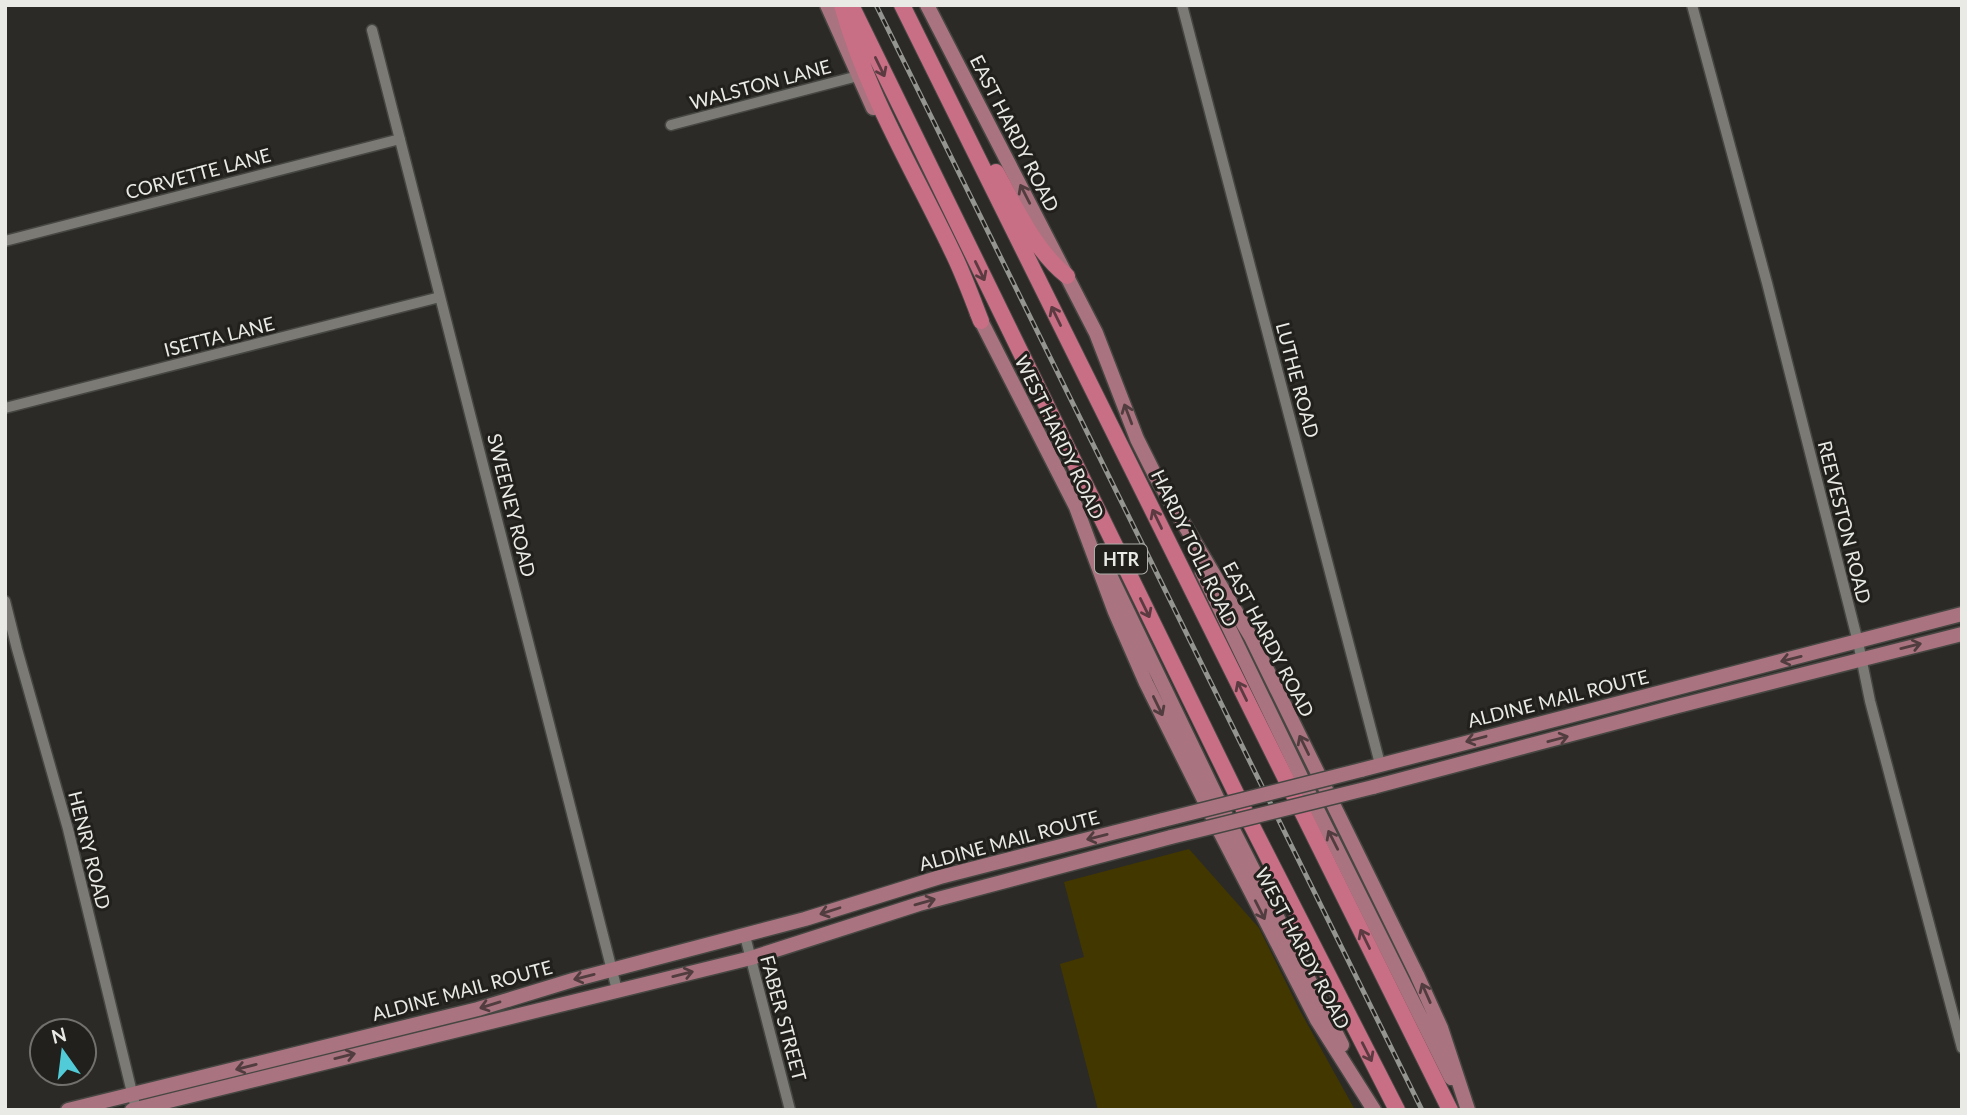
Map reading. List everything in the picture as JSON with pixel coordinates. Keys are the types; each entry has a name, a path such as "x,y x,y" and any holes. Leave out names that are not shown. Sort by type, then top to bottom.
{"highway":[{"path":"842,5 850,32 891,128 954,253 981,321"},
{"name":"HTR","path":"851,5 1250,822 1397,1110"},
{"name":"HARDY TOLL ROAD","path":"902,5 1461,1108"},
{"path":"914,5 997,173 1029,230 1054,266 1067,276"}],"main road":[{"name":"WEST HARDY ROAD","path":"827,5 858,76 1076,507 1115,612 1146,683 1317,1020 1374,1110"},
{"name":"EAST HARDY ROAD","path":"927,5 1096,333 1156,477 1251,637 1418,975 1441,1028 1461,1108"},
{"path":"1156,477 1461,1108"},
{"path":"1076,507 1221,806 1374,1110"},
{"name":"ALDINE MAIL ROUTE","path":"427,1028 555,985 745,936 1036,852 1962,614"},
{"name":"ALDINE MAIL ROUTE","path":"68,1110 133,1104 427,1028 561,1003 751,958 919,904 1962,634"},
{"path":"1670,689 1674,707"},
{"path":"1526,725 1532,746"},
{"path":"1036,852 1045,871"},
{"path":"874,897 881,916"},
{"path":"555,985 561,1003"}],"street":[{"name":"LUTHE ROAD","path":"1182,5 1380,764"},
{"name":"REEVESTON ROAD","path":"1692,5 1767,283 1962,1048"},
{"name":"SWEENEY ROAD","path":"372,30 617,990"},
{"name":"WALSTON LANE","path":"671,125 858,76"},
{"name":"CORVETTE LANE","path":"5,241 400,139"},
{"name":"ISETTA LANE","path":"5,408 440,297"},
{"name":"HENRY ROAD","path":"5,601 16,649 68,829 133,1104"},
{"name":"FABER STREET","path":"745,936 790,1110"}],"shaded area":[{"path":"1189,849 1259,928 1299,1009 1355,1110 1098,1110 1060,964 1084,957 1064,882"}],"railway":[{"path":"876,5 1422,1110"}]}
